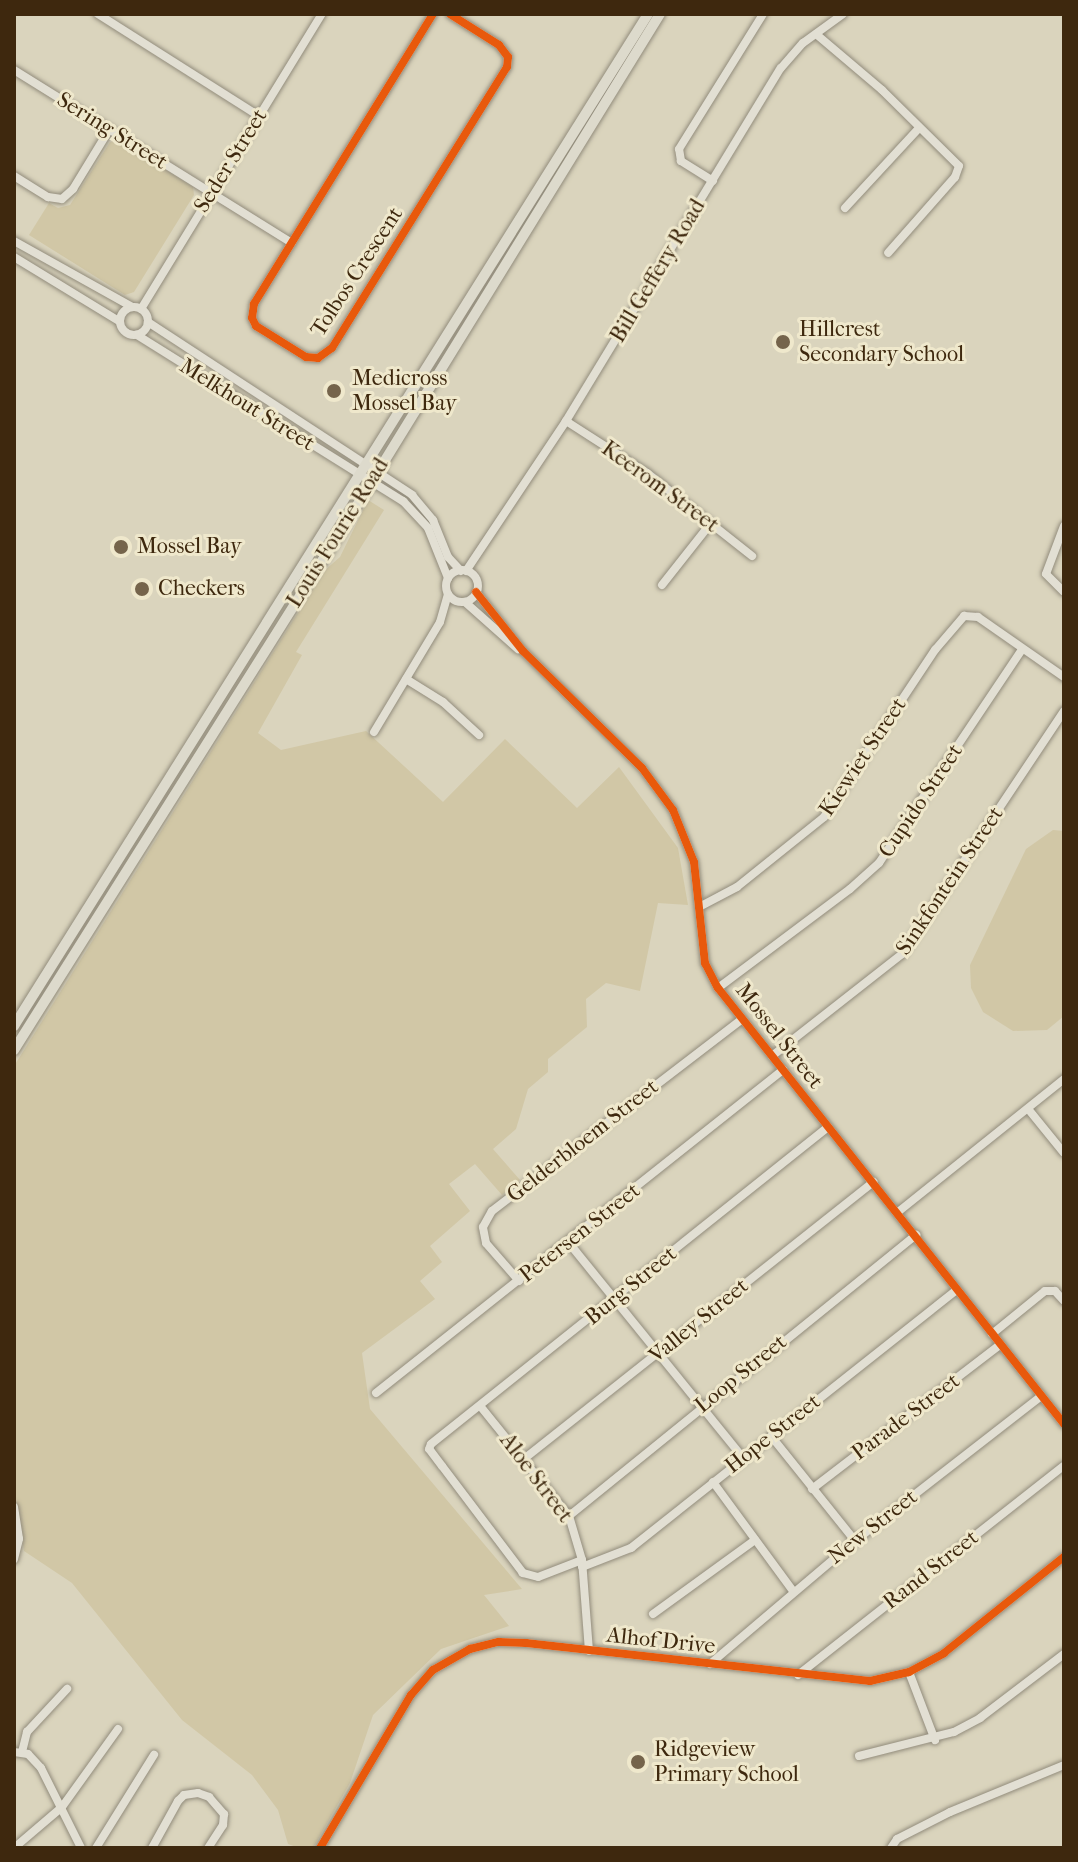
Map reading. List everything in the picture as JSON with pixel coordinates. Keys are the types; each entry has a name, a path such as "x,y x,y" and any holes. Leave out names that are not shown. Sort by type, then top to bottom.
{"main road":[{"name":"Louis Fourie Road","path":"14,1026 648,14"},
{"name":"Louis Fourie Road","path":"14,1050 371,483 660,14"}],"street":[{"path":"98,14 259,116"},
{"name":"Seder Street","path":"136,308 322,14"},
{"name":"Tolbos Crescent","path":"433,14 254,304 252,318 268,335 306,357 318,358 332,348 507,67 508,57 499,45 450,14"},
{"path":"713,181 681,161 679,149 763,14"},
{"name":"Bill Geffery Road","path":"467,573 566,421 781,68 816,34 843,14"},
{"path":"816,34 882,90 957,162 958,171 888,253"},
{"name":"Sering Street","path":"14,70 292,243"},
{"path":"845,208 919,128"},
{"path":"14,176 48,197 62,199 73,189 109,130"},
{"path":"14,241 136,308 148,322 137,335 126,333 119,321 14,257"},
{"path":"119,321 123,312 136,308"},
{"name":"Melkhout Street","path":"148,322 365,463"},
{"name":"Melkhout Street","path":"137,335 358,475"},
{"name":"Keerom Street","path":"566,421 647,473 752,556"},
{"path":"365,463 419,501 433,520 448,557 467,573 476,592 523,651"},
{"path":"358,475 403,501 425,524 448,578 448,594 440,622 374,732"},
{"path":"662,585 711,523"},
{"path":"1064,526 1047,564 1046,574 1064,592"},
{"path":"448,578 467,573"},
{"path":"440,622 476,592"},
{"path":"448,594 523,651"},
{"name":"Kiewiet Street","path":"701,906 737,887 824,817 951,628 966,615 978,617 1022,649"},
{"path":"1022,649 1064,677"},
{"name":"Cupido Street","path":"718,988 850,889 879,863 1022,649"},
{"name":"Mossel Street","path":"523,651 642,768 682,824 694,862 705,963 718,988 1064,1424"},
{"path":"406,679 443,702 479,735"},
{"name":"Sinkfontein Street","path":"772,1056 902,954 1064,711"},
{"name":"Gelderbloem Street","path":"519,1281 486,1243 483,1227 492,1211 742,1019"},
{"name":"Petersen Street","path":"376,1393 569,1243 783,1070"},
{"path":"898,1212 1064,1079"},
{"path":"1029,1110 1064,1153"},
{"name":"Burg Street","path":"432,1442 481,1407 828,1127"},
{"name":"Valley Street","path":"524,1459 873,1182"},
{"name":"Loop Street","path":"569,1516 701,1406 916,1235"},
{"path":"569,1243 742,1457"},
{"name":"Hope Street","path":"432,1442 429,1449 523,1573 538,1577 631,1548 742,1457 957,1290"},
{"path":"992,1334 1045,1291 1055,1291 1064,1301"},
{"name":"Parade Street","path":"812,1489 1000,1345"},
{"name":"New Street","path":"710,1664 793,1591 1041,1396"},
{"name":"Aloe Street","path":"481,1407 569,1516 582,1564 589,1651"},
{"path":"771,1436 855,1541"},
{"name":"Rand Street","path":"798,1675 1064,1466"},
{"path":"713,1482 793,1591"},
{"path":"14,1507 19,1539 14,1559"},
{"path":"653,1614 755,1540"},
{"name":"Alhof Drive","path":"320,1848 411,1695 433,1670 470,1649 499,1642 870,1681 909,1672 944,1653 1064,1557"},
{"path":"859,1756 935,1740 980,1718 1064,1654"},
{"path":"909,1672 935,1740"},
{"path":"67,1689 27,1732 21,1753 41,1768 79,1847"},
{"path":"14,1848 62,1807 118,1729"},
{"path":"96,1848 154,1755"},
{"path":"891,1848 897,1839 950,1812 1064,1765"},
{"path":"152,1848 178,1801 184,1795 198,1793 209,1797 224,1814 223,1825 208,1848"}],"shaded area":[{"path":"118,140 193,187 194,195 134,292 125,295 29,235 49,203 58,208 70,205 110,142"},
{"path":"368,500 384,510 296,652 302,655 258,733 281,750 366,731 443,802 505,739 577,808 619,767 678,848 688,905 658,903 640,991 606,983 586,999 587,1027 548,1059 548,1072 528,1089 516,1129 493,1149 520,1180 502,1195 475,1164 449,1184 470,1211 430,1246 442,1262 420,1281 435,1299 362,1353 370,1409 522,1589 484,1595 509,1626 441,1649 373,1715 350,1783 313,1848 299,1848 288,1844 278,1810 252,1775 182,1720 72,1583 24,1551 14,1485 14,1066 324,571 340,557"},
{"path":"1053,830 1064,831 1064,1016 1047,1030 1013,1031 983,1012 971,988 970,965 1026,849"}],"cycle path":[{"path":"433,14 254,304 252,318 256,326 306,357 318,358 332,348 507,67 508,57 499,45 450,14"},
{"path":"476,592 523,651 642,768 673,810 694,862 705,963 718,988 1064,1424"},
{"path":"320,1848 411,1695 433,1670 470,1649 499,1642 526,1643 870,1681 909,1672 944,1653 1064,1557"}],"place":[{"name":"Hillcrest Secondary School","path":"783,342"},
{"name":"Medicross Mossel Bay","path":"334,391"},
{"name":"Mossel Bay","path":"121,547"},
{"name":"Checkers","path":"142,589"},
{"name":"Ridgeview Primary School","path":"638,1762"}]}
